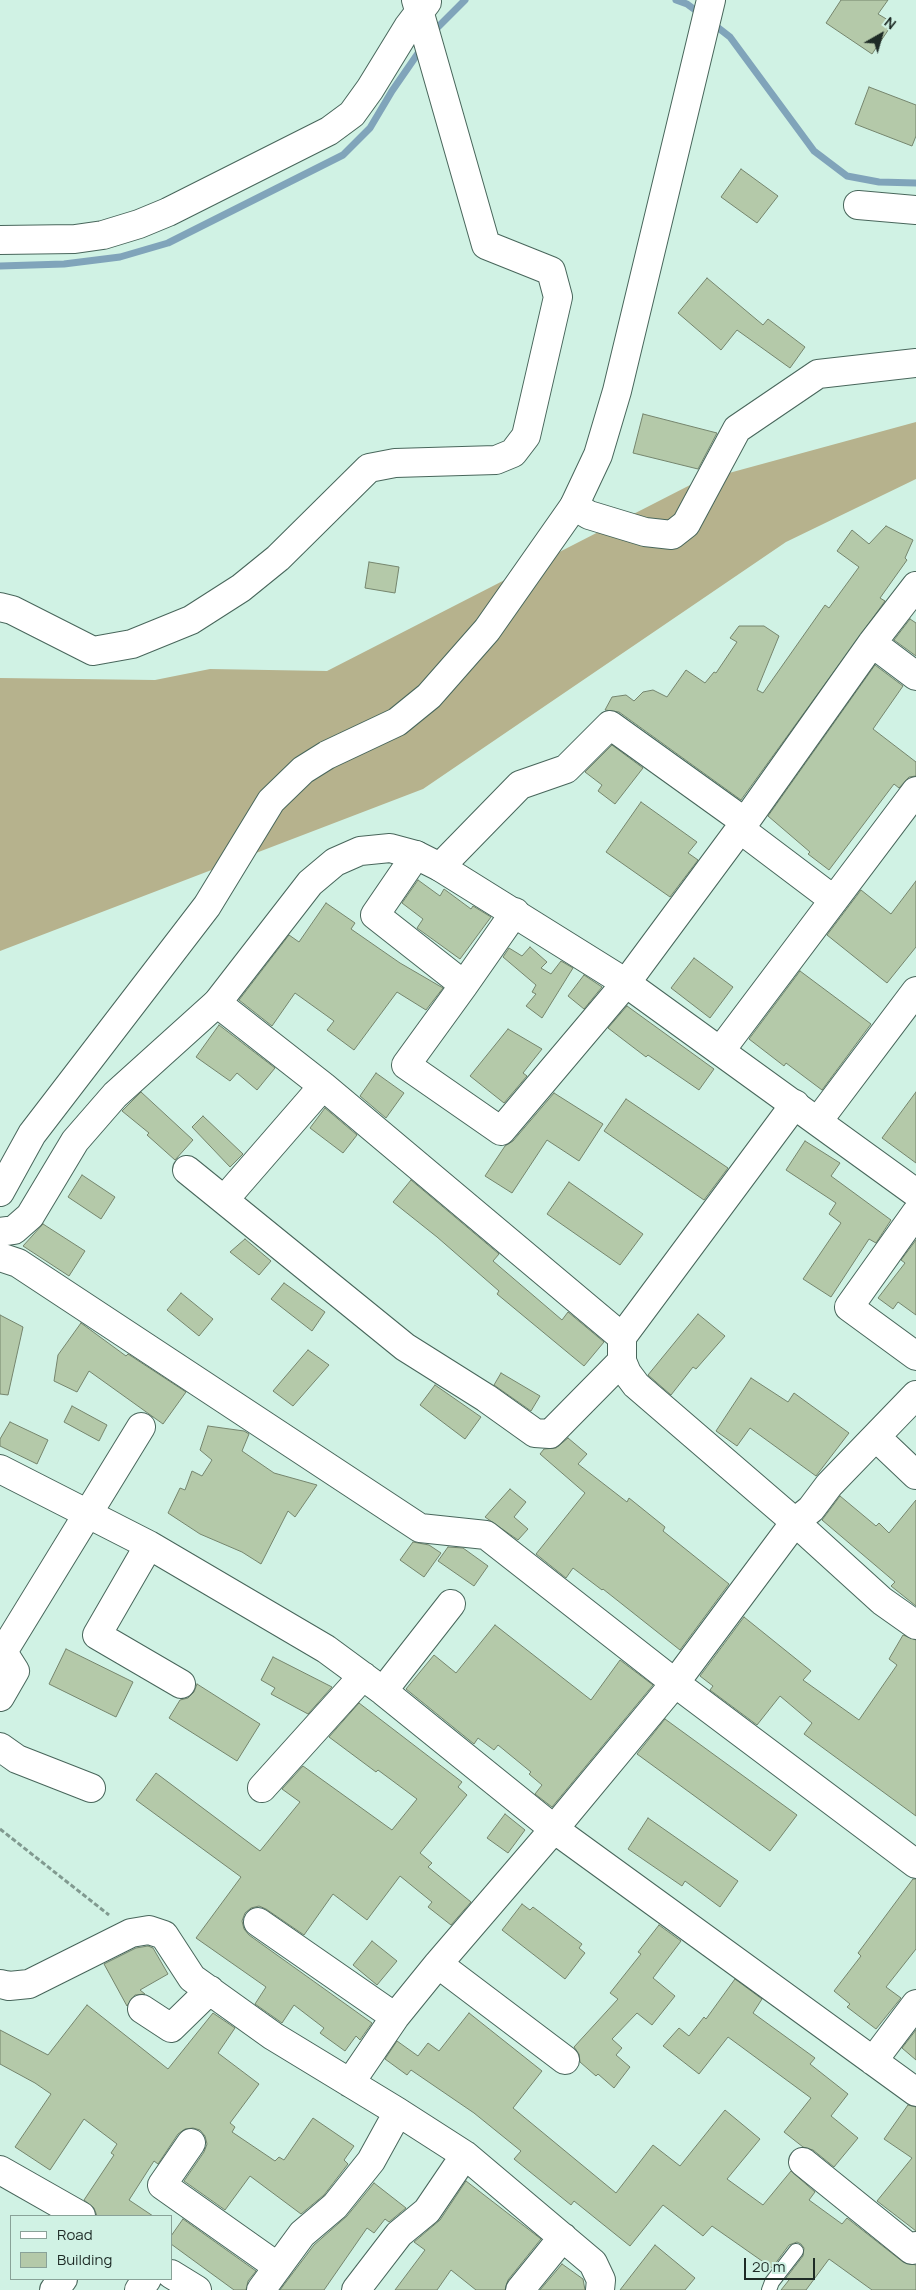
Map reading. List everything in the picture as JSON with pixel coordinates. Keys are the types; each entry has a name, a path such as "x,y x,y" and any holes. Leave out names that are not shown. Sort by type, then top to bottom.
{"street":[{"path":"0,1192 32,1134 207,906 271,801 303,770 327,755 397,722 429,696 487,630 574,506 598,455 617,391 711,0"},
{"path":"0,607 12,610 93,651 132,644 191,620 241,588 278,558 369,468 395,463 496,460 513,454 526,436 558,297 551,271 486,245 432,58 421,9"},
{"path":"0,240 75,239 103,234 139,224 177,208 330,131 352,114 421,9"},
{"path":"858,205 916,210"},
{"path":"574,506 588,515 645,532 672,535 686,524 737,429 818,374 916,363"},
{"path":"515,912 406,1064 501,1131 626,983 742,826 872,643 916,586"},
{"path":"872,643 916,676"},
{"path":"464,985 375,915 428,861 520,785 566,769 610,725 742,826 834,900"},
{"path":"721,1050 916,791"},
{"path":"0,1232 14,1230 30,1216 75,1141 115,1095 217,1003 310,883 335,862 360,851 390,848 428,861 515,912 626,983 916,1193"},
{"path":"818,1121 916,991"},
{"path":"217,1003 324,1086 622,1349 626,1373 636,1385 795,1522 882,1601 916,1625"},
{"path":"224,1200 324,1086"},
{"path":"187,1170 405,1347 486,1398 534,1433 550,1434 622,1349 795,1104"},
{"path":"916,1213 849,1307 916,1356"},
{"path":"0,1257 18,1263 420,1528 486,1535 675,1683 916,1864"},
{"path":"350,2083 395,2017 438,1964 554,1830 675,1683 795,1522 810,1509 829,1485 877,1438 916,1395"},
{"path":"0,1697 15,1671 3,1652 142,1427"},
{"path":"877,1438 916,1475"},
{"path":"0,1469 150,1545 326,1649 373,1683 554,1830 916,2092"},
{"path":"150,1545 97,1635 181,1684"},
{"path":"262,1788 373,1683 451,1604"},
{"path":"0,1747 17,1759 91,1788"},
{"path":"258,1922 395,2017"},
{"path":"0,1984 9,1986 30,1984 131,1933 149,1930 164,1935 192,1978 273,2036 465,2155 593,2263 601,2280 600,2290"},
{"path":"438,1964 565,2060"},
{"path":"142,2009 171,2028 210,1990"},
{"path":"873,2061 916,2004"},
{"path":"261,2290 302,2234 335,2206 371,2161 398,2112"},
{"path":"191,2143 162,2185 278,2267"},
{"path":"356,2290 399,2234 427,2211 465,2155"},
{"path":"803,2162 912,2250 916,2246"},
{"path":"0,2170 79,2215"},
{"path":"520,2290 563,2237"},
{"path":"172,2275 197,2290"},
{"path":"54,2290 62,2280"}],"lane":[{"path":"769,2290 772,2282 796,2251"}],"path":[{"path":"0,1829 61,1875 131,1933"}],"shaded area":[{"path":"916,422 916,479 786,542 423,789 0,951 0,678 155,680 210,669 327,671 696,482"}],"building":[{"path":"841,0 888,0 878,14 893,23 872,54 826,23"},
{"path":"869,87 916,105 916,136 912,146 855,124"},
{"path":"741,169 778,196 757,223 721,197"},
{"path":"707,278 763,325 768,319 805,347 790,368 737,330 721,350 678,313"},
{"path":"643,414 717,433 698,469 633,453"},
{"path":"886,526 913,540 905,558 907,560 880,598 885,601 741,800 619,712 605,710 612,697 626,695 634,701 643,692 653,690 667,697 686,670 705,683 714,672 716,673 737,642 730,638 739,626 764,626 779,636 757,690 763,693 825,605 829,608 859,567 837,551 852,530 869,544"},
{"path":"369,562 399,567 395,593 365,588"},
{"path":"910,619 916,623 916,656 894,640"},
{"path":"875,665 903,686 873,729 916,762 916,776 909,777 899,788 894,784 829,870 808,854 810,852 768,816"},
{"path":"612,745 643,768 615,804 598,791 602,785 585,772"},
{"path":"641,802 697,842 688,853 698,860 670,897 606,852"},
{"path":"418,880 440,896 444,889 471,909 473,906 491,917 460,959 417,928 423,919 402,903"},
{"path":"916,881 916,947 887,983 827,935 861,890 891,914"},
{"path":"326,903 355,923 351,929 400,963 443,988 426,1010 397,992 354,1050 327,1030 334,1021 295,993 272,1026 239,1000 289,935 299,942"},
{"path":"530,947 547,962 541,968 551,974 561,961 573,968 542,1018 526,1006 536,994 532,992 536,985 503,957 509,948 522,956"},
{"path":"694,958 733,987 710,1018 671,988"},
{"path":"800,971 871,1024 822,1090 786,1063 784,1066 749,1039"},
{"path":"584,975 602,987 584,1009 568,996"},
{"path":"627,1006 714,1069 699,1090 648,1055 646,1057 608,1028"},
{"path":"219,1025 275,1068 257,1090 237,1073 230,1081 196,1057"},
{"path":"508,1029 542,1049 523,1073 527,1076 504,1103 470,1076"},
{"path":"376,1073 404,1093 386,1118 360,1096"},
{"path":"141,1092 193,1140 175,1160 147,1135 149,1133 122,1111"},
{"path":"916,1092 916,1163 882,1138"},
{"path":"554,1093 603,1124 579,1161 547,1140 512,1193 485,1176 505,1146 513,1141"},
{"path":"626,1099 728,1168 704,1200 604,1131"},
{"path":"325,1108 357,1135 343,1153 310,1128"},
{"path":"203,1116 243,1154 230,1167 192,1127"},
{"path":"805,1141 840,1163 831,1176 891,1220 876,1243 869,1239 831,1297 803,1279 841,1223 829,1214 836,1203 786,1170"},
{"path":"82,1175 115,1197 101,1219 68,1197"},
{"path":"411,1180 499,1254 493,1261 562,1320 568,1312 604,1342 584,1366 497,1294 499,1291 437,1237 393,1202"},
{"path":"569,1182 643,1234 620,1265 547,1214"},
{"path":"43,1224 85,1251 69,1276 23,1246"},
{"path":"245,1239 271,1261 259,1275 230,1252"},
{"path":"916,1240 916,1315 898,1302 893,1309 878,1298 905,1263 901,1260"},
{"path":"284,1283 325,1312 312,1331 271,1299"},
{"path":"181,1293 213,1319 199,1336 167,1310"},
{"path":"698,1314 725,1336 696,1369 693,1367 671,1395 648,1375"},
{"path":"0,1315 23,1327 8,1395 0,1394"},
{"path":"81,1323 126,1356 128,1354 186,1392 163,1424 89,1371 77,1392 54,1381 58,1355"},
{"path":"308,1350 329,1365 293,1406 273,1391"},
{"path":"501,1373 540,1396 531,1411 494,1385"},
{"path":"751,1378 788,1402 794,1393 849,1433 816,1476 750,1428 737,1446 716,1431"},
{"path":"435,1385 481,1417 465,1439 420,1405"},
{"path":"72,1406 107,1425 99,1441 64,1422"},
{"path":"10,1422 48,1440 37,1464 0,1446 0,1439"},
{"path":"208,1426 244,1431 249,1434 242,1451 274,1473 317,1485 295,1517 288,1511 261,1564 242,1552 200,1534 168,1513 180,1488 185,1490 192,1471 202,1476 212,1460 200,1450"},
{"path":"568,1438 587,1454 578,1464 627,1502 629,1498 665,1527 663,1531 729,1584 680,1650 603,1589 573,1568 566,1578 536,1554 585,1493 540,1454 544,1449 556,1448"},
{"path":"510,1489 526,1502 514,1517 528,1529 518,1540 485,1517"},
{"path":"840,1496 876,1526 879,1523 889,1533 916,1500 916,1606 891,1586 895,1582 822,1520"},
{"path":"413,1542 429,1545 441,1553 424,1577 400,1560"},
{"path":"448,1547 463,1548 488,1566 474,1586 438,1561"},
{"path":"744,1617 811,1671 803,1680 859,1720 897,1665 889,1659 903,1635 916,1640 916,1816 804,1734 812,1723 780,1696 757,1725 710,1690 713,1686 700,1676"},
{"path":"495,1625 591,1700 620,1660 653,1685 552,1807 535,1794 542,1785 529,1774 531,1772 498,1745 494,1750 478,1738 474,1744 406,1689 434,1655 456,1673"},
{"path":"66,1649 133,1682 116,1717 49,1684"},
{"path":"273,1657 332,1687 308,1714 271,1694 275,1688 261,1680"},
{"path":"197,1684 260,1724 237,1761 169,1718 180,1700 188,1698 194,1692"},
{"path":"359,1703 462,1782 458,1787 467,1795 420,1853 432,1863 428,1867 471,1902 451,1925 428,1907 432,1902 400,1876 367,1920 333,1894 304,1935 259,1906 251,1908 245,1913 242,1921 244,1929 249,1935 372,2023 360,2040 356,2036 345,2051 320,2033 324,2028 294,2005 282,2023 255,2004 266,1987 196,1938 241,1877 136,1800 156,1773 260,1851 300,1802 282,1789 303,1766 392,1830 417,1799 378,1770 376,1772 329,1737"},
{"path":"665,1719 797,1815 770,1851 637,1754"},
{"path":"505,1814 525,1830 508,1853 487,1838"},
{"path":"648,1818 738,1881 720,1907 685,1881 682,1886 628,1849"},
{"path":"913,1879 916,1879 916,1949 886,1987 901,1998 876,2029 847,2007 850,2004 834,1991 861,1956 858,1953"},
{"path":"522,1904 530,1910 533,1907 582,1944 579,1948 585,1953 565,1979 502,1930"},
{"path":"659,1925 681,1941 653,1978 675,1996 652,2025 637,2013 612,2039 622,2048 616,2055 630,2067 614,2088 580,2062 579,2054 574,2047 618,1999 610,1993 641,1954 638,1952"},
{"path":"372,1941 397,1961 377,1985 353,1965"},
{"path":"148,1946 153,1948 168,1974 140,1990 145,1994 135,1995 127,2006 104,1964 136,1948"},
{"path":"735,1979 762,1999 753,2013 815,2058 810,2064 848,2094 831,2116 858,2138 834,2167 813,2150 803,2147 784,2132 811,2098 728,2037 699,2074 663,2046 679,2028 689,2036 704,2017 706,2019"},
{"path":"87,2005 168,2069 213,2013 235,2028 218,2053 259,2084 230,2123 235,2127 232,2132 275,2161 279,2157 284,2160 313,2118 354,2146 344,2160 348,2164 324,2195 301,2214 250,2176 225,2210 184,2181 204,2152 207,2144 205,2136 200,2130 193,2128 185,2129 178,2134 158,2164 154,2161 129,2200 152,2215 97,2215 94,2208 84,2200 114,2155 111,2153 117,2144 84,2119 50,2170 15,2147 51,2094 0,2064 0,2030 48,2055"},
{"path":"469,2013 542,2071 513,2108 616,2193 653,2145 680,2166 725,2110 760,2139 727,2179 763,2205 791,2171 815,2192 809,2200 842,2224 847,2218 903,2262 916,2265 916,2290 872,2290 829,2259 806,2290 781,2290 789,2280 786,2278 803,2256 804,2248 801,2244 797,2242 789,2245 772,2268 712,2226 703,2236 663,2205 630,2246 574,2201 571,2205 514,2159 521,2151 474,2113 411,2070 407,2075 385,2059 397,2041 418,2056 428,2043 439,2051"},
{"path":"916,2030 916,2060 902,2048"},
{"path":"908,2105 916,2107 916,2231 877,2201 912,2158 884,2139"},
{"path":"466,2181 541,2239 508,2280 505,2290 476,2290 451,2270 437,2290 395,2290 425,2250 414,2242 440,2220"},
{"path":"374,2183 406,2208 389,2222 385,2219 374,2233 367,2228 324,2290 280,2290 314,2245 347,2216"},
{"path":"183,2219 256,2271 248,2281 246,2290 234,2290 172,2245 172,2235"},
{"path":"655,2245 695,2278 685,2290 620,2290"},
{"path":"562,2264 583,2279 585,2290 540,2290"}],"waterway":[{"path":"433,32 465,0"},
{"path":"676,0 687,4 702,15"},
{"path":"712,23 730,37 814,151 847,176 879,182 916,183"},
{"path":"0,266 64,264 120,257 168,243 343,155 370,128 392,91 421,49"}]}
